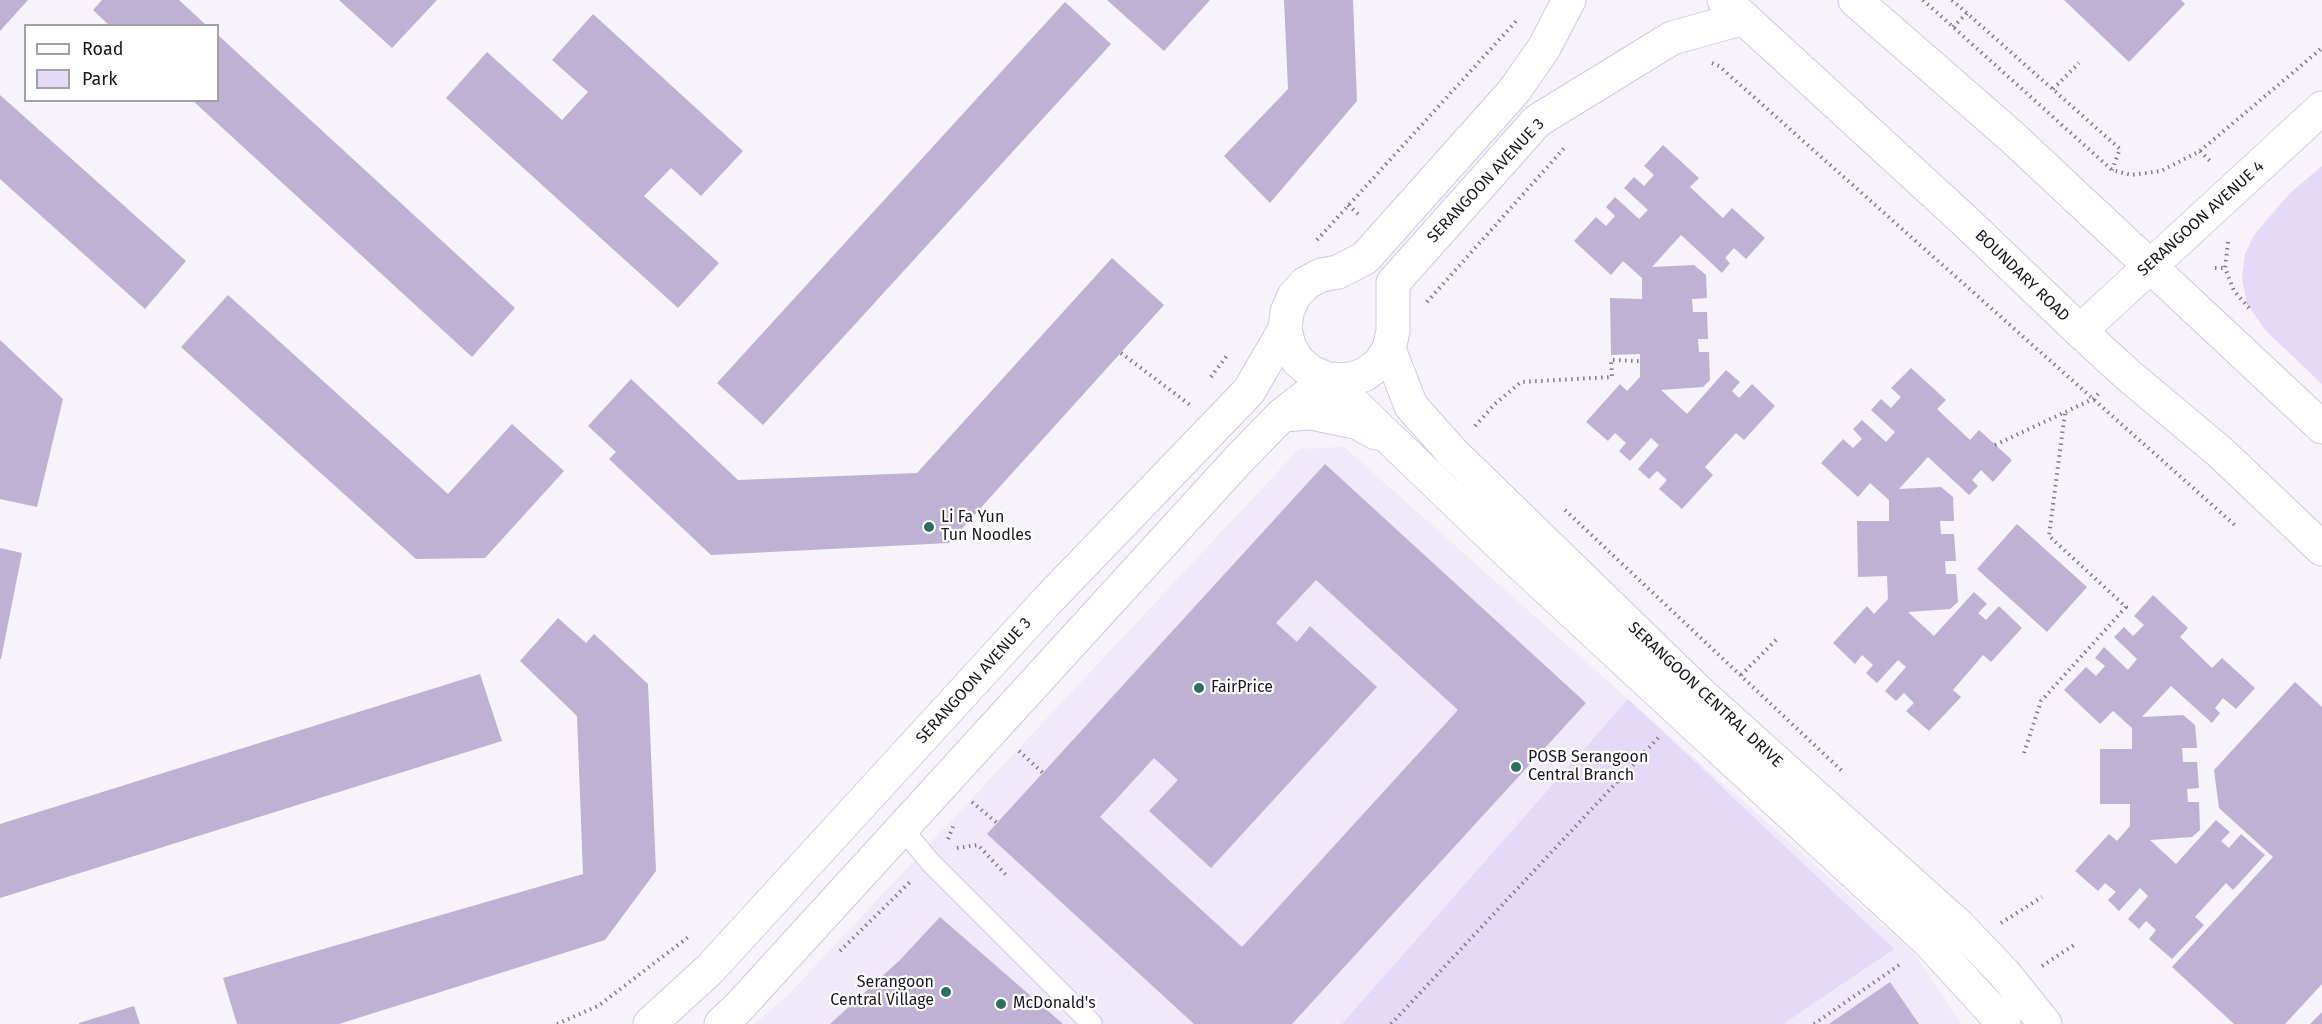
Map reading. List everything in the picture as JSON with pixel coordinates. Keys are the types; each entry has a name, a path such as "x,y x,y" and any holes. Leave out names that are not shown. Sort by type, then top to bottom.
{"street":[{"name":"SERANGOON AVENUE 3","path":"650,1024 710,969 1047,601 1250,391 1285,329 1287,312 1294,296 1306,283 1321,275 1338,272 1365,258 1514,91 1544,48 1569,0"},
{"path":"1856,0 2011,136 2322,427"},
{"name":"SERANGOON AVENUE 3","path":"1389,349 1393,331 1393,283 1537,121 1672,38 1734,9"},
{"name":"BOUNDARY ROAD","path":"1734,9 1972,228 2080,331 2220,452 2322,549"},
{"name":"SERANGOON AVENUE 4","path":"2080,331 2322,108"},
{"path":"1338,272 1356,275 1371,283 1384,296 1392,313"},
{"path":"1285,329 1289,346 1298,361 1311,372 1328,379 1346,380 1364,375 1379,364 1389,349"},
{"name":"SERANGOON CENTRAL DRIVE","path":"1389,349 1411,406 1452,452 1701,694 1788,792 2004,1024"},
{"path":"721,1024 1282,415 1328,379"},
{"name":"SERANGOON CENTRAL DRIVE","path":"1328,379 1513,557 1788,792 1958,925 2004,973 2045,1024"},
{"path":"1282,415 1311,412 1356,422 1396,444"}],"lane":[{"path":"902,828 930,862 1092,1024"}],"path":[{"path":"1923,0 2112,170 2131,175 2162,171 2200,151 2322,48"},
{"path":"1952,0 2120,148 2112,170"},
{"path":"1953,27 1967,13"},
{"path":"1313,245 1523,14"},
{"path":"1704,59 1719,66 2237,527"},
{"path":"2053,89 2079,63"},
{"path":"1441,286 1566,146"},
{"path":"2229,238 2225,268 2235,291 2256,316"},
{"path":"2215,268 2225,268"},
{"path":"1211,378 1230,351"},
{"path":"1121,353 1191,406"},
{"path":"1475,426 1495,404 1521,382 1612,376 1611,360 1640,361"},
{"path":"1995,445 2093,399 2123,370"},
{"path":"1183,414 1198,396"},
{"path":"2024,753 2041,701 2126,607 2049,536 2065,412"},
{"path":"1741,675 1778,638"},
{"path":"1391,1024 1662,734"},
{"path":"1014,746 1043,773"},
{"path":"966,798 997,823"},
{"path":"954,849 978,845 1006,875"},
{"path":"2000,923 2042,897"},
{"path":"557,1024 598,1006 697,931"},
{"path":"2034,972 2076,943"},
{"path":"1814,1024 1930,944"}],"shaded area":[{"path":"1344,447 1915,954 1961,1024 754,1024 788,995 1299,449"}],"green space":[{"path":"2322,166 2322,384 2266,331 2247,304 2242,279 2245,254 2254,235 2290,193"},
{"path":"1628,699 1894,949 1783,1024 1342,1024"}],"building":[{"path":"0,0 28,0 0,31"},
{"path":"102,0 179,0 205,24 108,24 93,10"},
{"path":"339,0 437,0 392,48"},
{"path":"1107,0 1210,0 1164,51"},
{"path":"1284,0 1353,0 1357,101 1270,203 1224,156 1288,89"},
{"path":"2064,0 2181,0 2185,4 2129,62"},
{"path":"1065,2 1111,44 763,425 717,383"},
{"path":"593,14 743,151 701,196 671,168 644,196 719,263 678,308 446,98 487,52 562,120 588,92 552,60"},
{"path":"219,36 515,308 472,357 194,102 219,102"},
{"path":"0,95 186,261 145,309 0,179"},
{"path":"1663,145 1699,178 1690,187 1723,218 1732,208 1765,238 1746,259 1734,248 1725,258 1730,263 1722,273 1681,235 1652,267 1694,265 1706,275 1707,298 1692,299 1693,312 1707,312 1708,339 1698,339 1699,352 1709,352 1710,380 1703,387 1661,390 1687,414 1726,370 1740,382 1732,391 1739,398 1752,384 1775,406 1744,440 1736,433 1705,467 1713,475 1682,509 1659,489 1667,480 1657,471 1649,479 1638,469 1659,445 1651,438 1630,461 1619,451 1626,443 1615,433 1608,441 1586,422 1620,384 1627,391 1640,377 1640,354 1611,355 1610,298 1642,299 1642,278 1623,261 1611,275 1574,241 1596,217 1606,226 1615,216 1606,207 1615,197 1639,219 1648,210 1624,188 1634,177 1644,186 1654,175 1644,166"},
{"path":"1112,258 1164,305 949,543 711,555 609,459 616,452 588,426 631,379 738,480 917,473"},
{"path":"228,295 448,494 512,424 564,471 485,558 416,559 181,347"},
{"path":"0,340 63,399 37,507 0,499"},
{"path":"1911,368 1946,400 1937,409 1970,440 1979,430 2012,460 1993,482 1981,470 1972,480 1978,486 1969,495 1928,457 1899,489 1941,487 1953,497 1954,521 1940,521 1941,534 1954,534 1956,561 1945,561 1946,574 1956,574 1958,602 1950,609 1908,612 1934,636 1974,592 1987,604 1978,613 1986,620 1999,606 2022,628 1991,662 1983,655 1953,690 1961,697 1929,731 1906,711 1914,703 1904,693 1896,701 1885,691 1906,667 1898,660 1877,683 1866,673 1873,665 1862,655 1855,664 1833,643 1867,606 1874,614 1888,599 1887,576 1858,577 1857,521 1889,521 1889,500 1870,483 1858,497 1821,463 1843,439 1853,448 1862,439 1853,429 1862,420 1886,442 1895,432 1871,410 1881,399 1891,408 1901,397 1891,388"},
{"path":"1325,464 1586,703 1292,1024 1194,1024 987,834","holes":["1316,580 1458,710 1242,947 1100,817 1154,758 1178,780 1149,811 1211,868 1377,687 1310,626 1297,642 1276,623"]},
{"path":"2017,524 2087,587 2047,632 1977,569"},
{"path":"0,548 22,553 1,659 0,659"},
{"path":"2153,595 2188,628 2180,637 2212,668 2222,658 2255,688 2236,709 2223,698 2215,708 2220,713 2212,723 2171,686 2142,717 2183,715 2195,725 2197,748 2182,748 2183,762 2197,762 2199,788 2187,789 2188,802 2199,802 2200,830 2192,837 2150,840 2176,864 2216,820 2230,832 2221,841 2229,848 2241,834 2265,855 2233,890 2226,883 2195,917 2204,925 2172,959 2149,939 2156,930 2146,921 2139,929 2128,919 2148,896 2140,888 2119,911 2108,900 2116,892 2105,883 2098,891 2075,871 2109,834 2117,841 2130,826 2130,804 2100,804 2100,749 2132,749 2132,728 2113,711 2100,724 2064,690 2086,667 2096,676 2105,666 2095,658 2104,647 2128,670 2137,659 2114,637 2124,627 2133,636 2144,625 2134,616"},
{"path":"558,618 586,643 594,634 648,684 656,871 605,940 339,1024 237,1024 223,978 583,874 577,716 520,661"},
{"path":"480,674 502,741 0,898 0,824"},
{"path":"2295,682 2322,707 2322,984 2285,1024 2234,1024 2172,967 2273,857 2219,808 2214,770"},
{"name":"Serangoon Central Village","path":"940,917 1063,1024 830,1024 900,960"},
{"path":"1890,982 1919,1024 1829,1024"},
{"path":"134,1006 140,1024 79,1024 79,1023"},
{"path":"2322,1012 2322,1024 2310,1024"}],"place":[{"name":"Li Fa Yun Tun Noodles","path":"929,527"},
{"name":"FairPrice","path":"1199,688"},
{"name":"POSB Serangoon Central Branch","path":"1516,767"},
{"name":"Serangoon Central Village","path":"946,992"},
{"name":"McDonald's","path":"1001,1004"}]}
